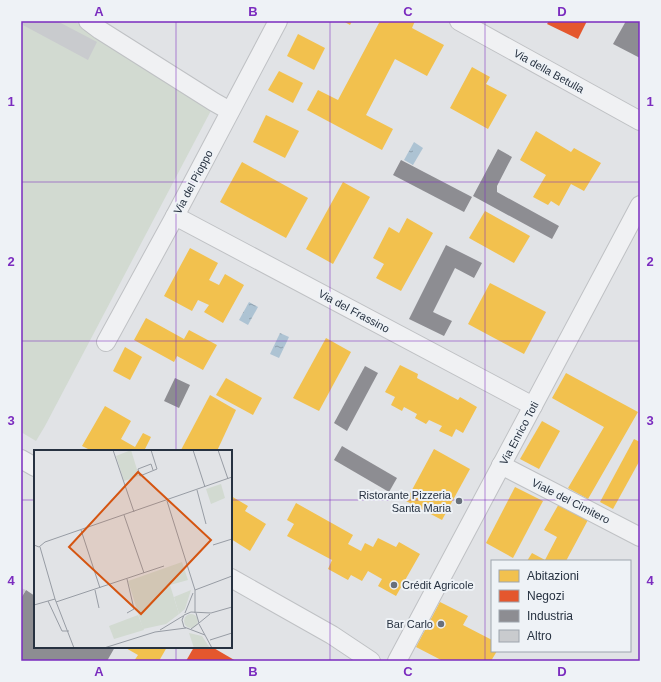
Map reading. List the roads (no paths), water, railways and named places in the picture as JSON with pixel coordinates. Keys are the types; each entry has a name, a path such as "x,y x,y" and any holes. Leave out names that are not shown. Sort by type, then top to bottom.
{"street":[{"path":"88,21 230,111"},
{"name":"Via del Pioppo","path":"106,342 175,216 278,21"},
{"name":"Via della Betulla","path":"458,21 640,121"},
{"name":"Via Enrico Toti","path":"397,661 640,205"},
{"name":"Via del Frassino","path":"175,216 533,406"},
{"path":"21,459 34,466"},
{"name":"Viale del Cimitero","path":"501,465 640,537"},
{"path":"232,579 332,635 372,661"}],"water":[{"path":"414,142 423,148 413,165 404,160"},
{"path":"249,302 258,307 248,325 239,320"},
{"path":"280,333 289,337 279,358 270,354"}],"place":[{"name":"Ristorante Pizzeria Santa Maria","path":"459,501"},
{"name":"Crédit Agricole","path":"394,585"},
{"name":"Bar Carlo","path":"441,624"}]}
